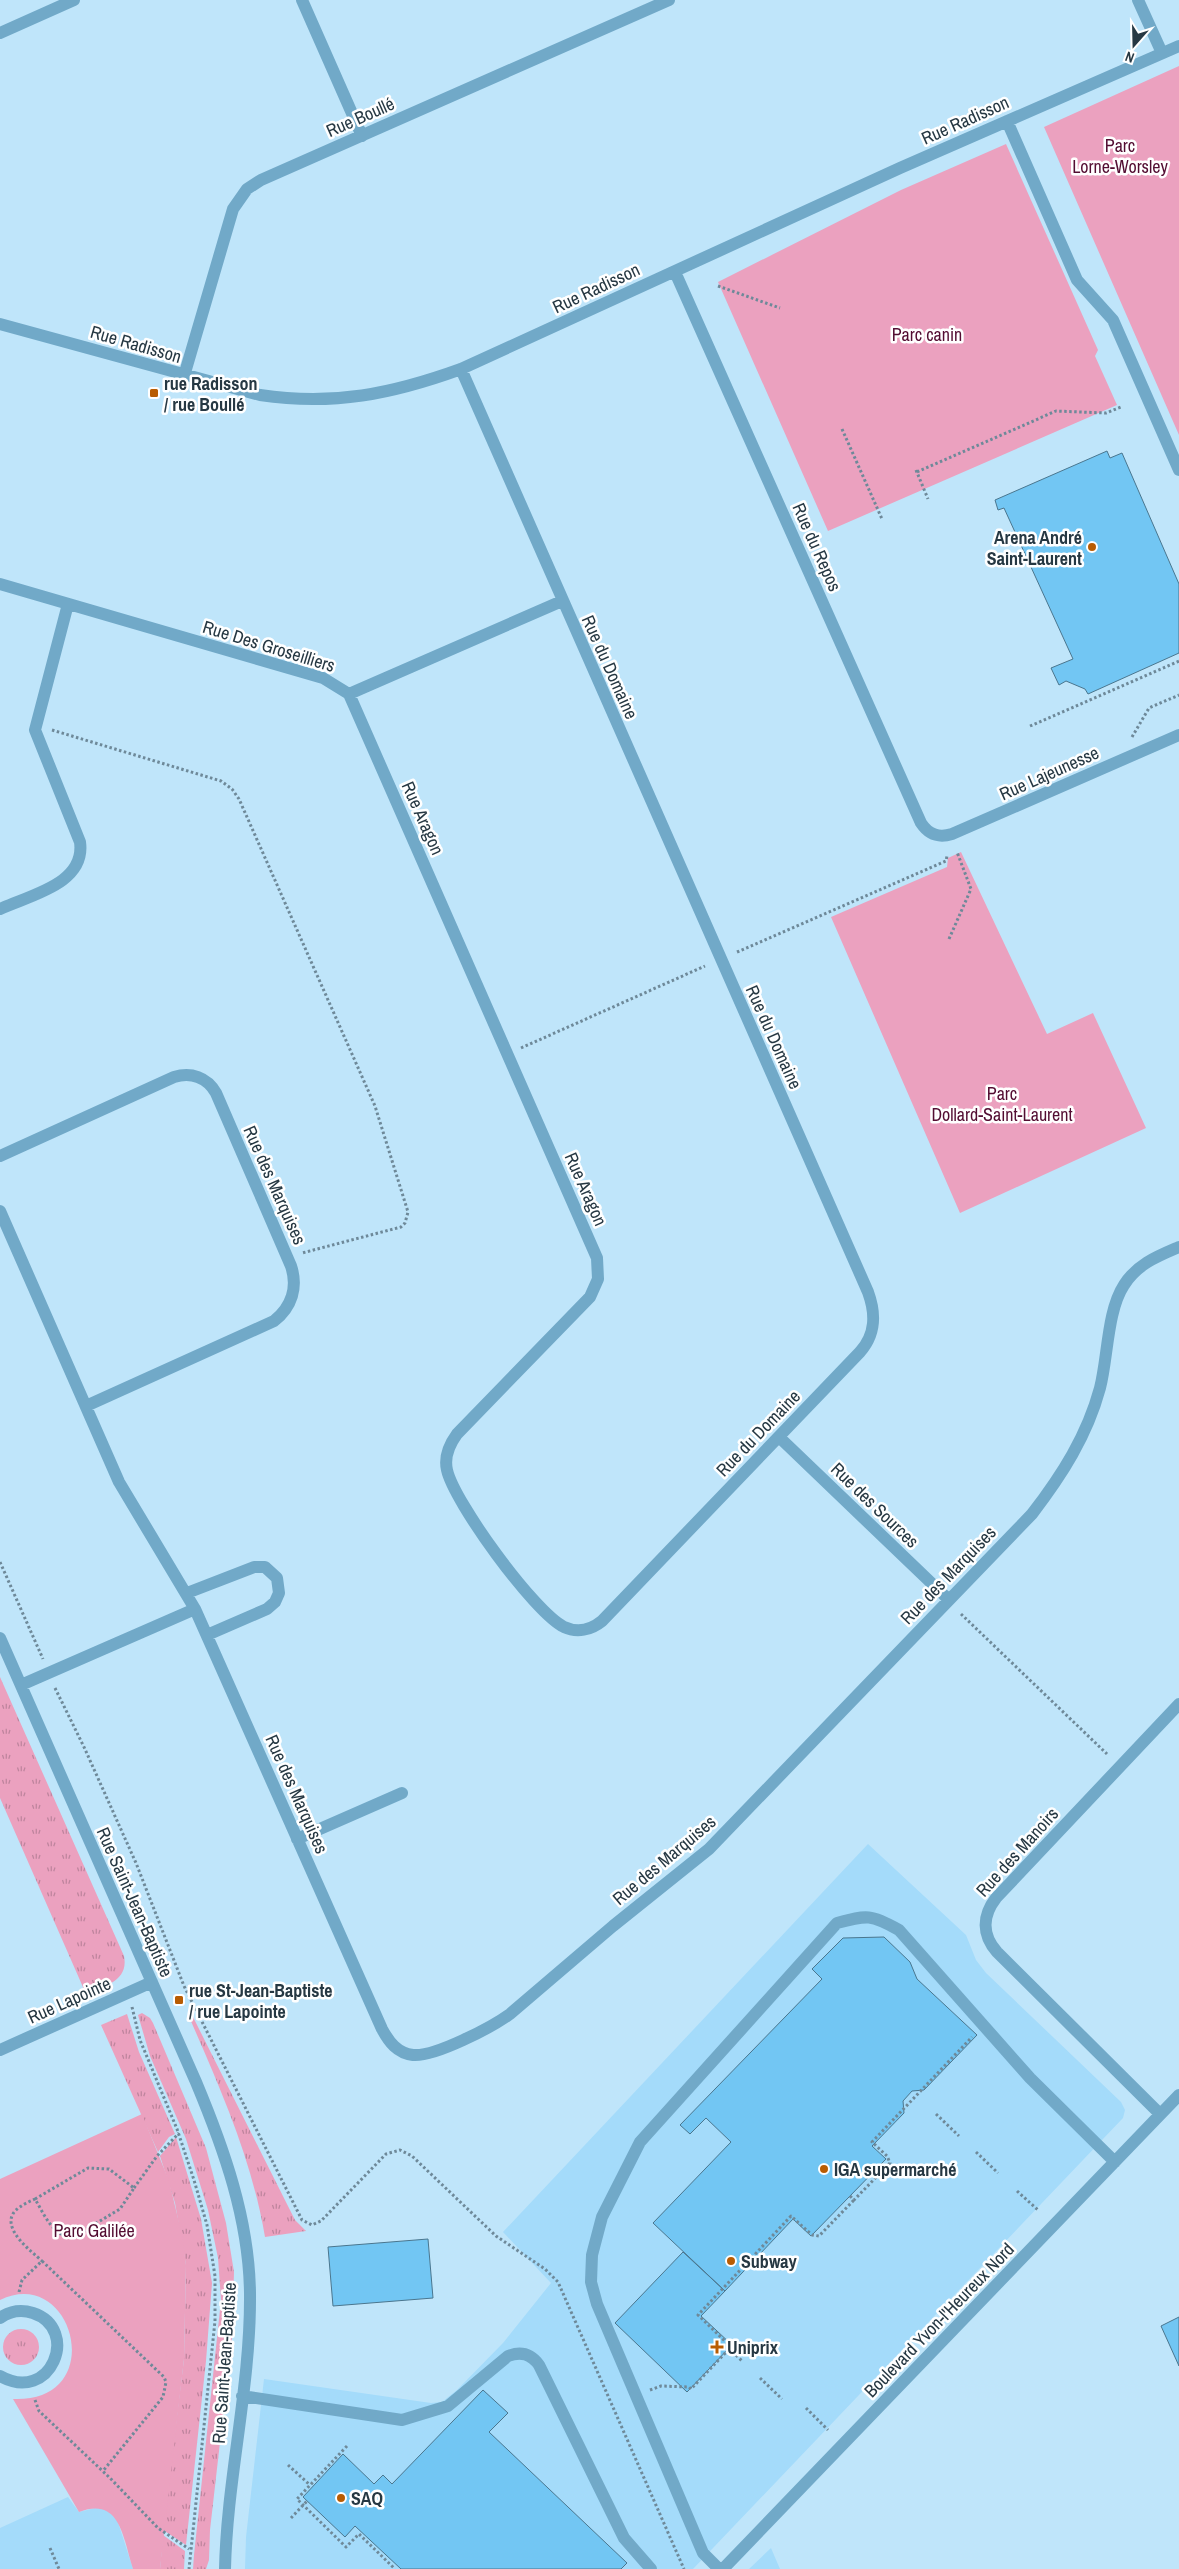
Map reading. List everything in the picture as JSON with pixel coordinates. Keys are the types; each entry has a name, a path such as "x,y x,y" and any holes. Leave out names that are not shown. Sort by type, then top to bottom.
{"street":[{"path":"0,33 74,0"},
{"path":"302,0 362,136"},
{"name":"Rue Boullé","path":"184,376 227,226 236,202 254,184 669,0"},
{"path":"1138,0 1162,53"},
{"name":"Rue Radisson","path":"0,324 184,376 260,395 320,400 380,394 418,384 461,369 900,168 1179,46"},
{"path":"1007,121 1077,280 1113,320 1179,470"},
{"name":"Rue du Repos","path":"675,272 921,823 932,834"},
{"name":"Rue du Domaine","path":"461,369 872,1304 874,1326 865,1346 602,1621 587,1630 575,1630"},
{"name":"Rue Des Groseilliers","path":"0,584 323,678 349,694 562,601"},
{"path":"0,909 66,879 74,871 81,854 80,842 37,741 35,725 68,604"},
{"name":"Rue Aragon","path":"349,694 595,1252 598,1265 598,1279 594,1291 586,1302 453,1440 448,1451 446,1464 449,1477 466,1509 500,1560 554,1620 564,1627 575,1630"},
{"name":"Rue Lajeunesse","path":"932,834 942,836 953,834 1179,735"},
{"name":"Rue des Marquises","path":"0,1156 174,1077 186,1074 198,1077 209,1083 216,1093 288,1257 293,1272 293,1293 284,1312 274,1321 86,1406"},
{"name":"Rue des Marquises","path":"0,1211 121,1488 188,1593 388,2040 396,2048 407,2053 419,2055 495,2024 510,2014 613,1926 709,1849 1032,1514 1058,1481 1080,1440 1099,1389 1120,1291 1129,1277 1141,1265 1179,1247"},
{"name":"Rue des Sources","path":"779,1437 948,1599"},
{"path":"188,1593 254,1567 265,1568 277,1578 279,1593 271,1606 206,1635"},
{"path":"21,1685 195,1608"},
{"name":"Rue Saint-Jean-Baptiste","path":"0,1638 212,2122 238,2206 244,2234 250,2292 242,2396 227,2525 225,2569"},
{"name":"Rue des Manoirs","path":"1160,2114 996,1952 987,1935 985,1922 988,1909 996,1898 1179,1704"},
{"path":"297,1839 402,1793"},
{"path":"719,2569 703,2553 597,2304 591,2282 592,2255 602,2217 640,2142 837,1923 865,1916 882,1920 899,1930 1030,2078 1115,2162"},
{"name":"Rue Lapointe","path":"0,2050 152,1982"},
{"name":"Boulevard Yvon-l'Heureux Nord","path":"723,2569 1179,2095"},
{"path":"0,2318 20,2310 38,2315 47,2321 58,2342 53,2366 45,2375 34,2381 22,2383 9,2381 0,2376"},
{"path":"242,2396 402,2420 448,2406 508,2356 518,2353 528,2355 538,2365 624,2538 651,2569"}],"path":[{"path":"718,286 780,308"},
{"path":"928,499 917,471 1056,411 1106,413 1121,407"},
{"path":"842,430 882,519"},
{"path":"1030,726 1179,661"},
{"path":"1129,738 1135,734 1149,708 1179,695"},
{"path":"35,725 221,781 232,789 239,799 375,1106 408,1212 405,1223 392,1230 288,1257"},
{"path":"949,939 971,889 957,852"},
{"path":"737,952 946,861 947,856"},
{"path":"508,1054 706,966"},
{"path":"0,1562 136,1863 184,1986 302,2220 312,2224 321,2221 386,2154 400,2150 409,2153 496,2236 545,2269 558,2282 684,2569"},
{"path":"961,1614 1107,1754"},
{"path":"126,1994 149,2064 179,2134 207,2226 216,2291 211,2360 188,2569"},
{"path":"742,2361 729,2348 731,2347 698,2315 791,2216 812,2235 819,2236 890,2163 888,2156 872,2142 976,2032"},
{"path":"936,2114 959,2136"},
{"path":"34,2198 53,2228 65,2237 73,2236 120,2209 157,2156 179,2134"},
{"path":"976,2152 998,2173"},
{"path":"103,2471 163,2397 166,2382 164,2377 96,2310 42,2261 11,2228 10,2220 14,2212 34,2198 88,2168 110,2169 134,2188"},
{"path":"1017,2190 1038,2210"},
{"path":"850,2196 854,2200"},
{"path":"19,2292 22,2280 42,2261"},
{"path":"661,2386 688,2387 691,2389 729,2348"},
{"path":"760,2378 782,2399"},
{"path":"602,2382 609,2383"},
{"path":"35,2400 39,2411 103,2471 158,2528 189,2549"},
{"path":"806,2408 828,2430"},
{"path":"347,2446 296,2499 346,2547 359,2534 395,2569"},
{"path":"288,2465 310,2486"},
{"path":"291,2518 307,2501"},
{"path":"50,2548 59,2569"}],"shaded area":[{"path":"868,1844 966,1935 976,1960 986,1973 1121,2102 1125,2110 1123,2118 693,2569 245,2569 246,2537 264,2379 431,2403 442,2402 457,2390 503,2343 551,2283 503,2232"},
{"path":"68,2497 79,2512 99,2507 108,2510 117,2519 133,2569 0,2569 0,2528"},
{"path":"771,2548 780,2569 749,2569"}],"green space":[{"name":"Parc Lorne-Worsley","path":"1179,66 1179,435 1044,127"},
{"name":"Parc canin","path":"1006,144 1098,350 1095,356 1117,405 828,531 718,282 901,190"},
{"name":"Parc Dollard-Saint-Laurent","path":"961,852 1047,1034 1093,1013 1146,1128 960,1213 831,917 947,867 948,858"},
{"path":"0,1677 124,1956 125,1964 119,1977 108,1985 86,1994 0,1798"},
{"path":"142,2013 150,2018 153,2023 206,2148 226,2223 234,2272 232,2337 210,2530 209,2560 206,2569 193,2569 221,2300 218,2258 208,2210 186,2139 150,2056 138,2015"},
{"path":"127,2014 139,2052 175,2134 169,2137 158,2152 101,2025"},
{"path":"193,2017 295,2220 306,2231 265,2237 244,2153 224,2099 190,2019"},
{"name":"Parc Galilée","path":"142,2114 169,2181 182,2235 186,2265 184,2359 160,2569 133,2569 123,2534 112,2515 104,2510 93,2509 79,2512 13,2399 43,2394 62,2380 71,2360 71,2338 62,2317 47,2301 26,2294 0,2300 0,2179"},
{"path":"176,2137 201,2219 212,2283 206,2361 186,2545 163,2530 184,2359 186,2265 175,2203 160,2156"},
{"path":"21,2329 34,2334 39,2347 34,2360 21,2365 8,2360 3,2347 8,2334"},
{"path":"163,2535 185,2551 184,2569 160,2569"}],"building":[{"name":"Arena André Saint-Laurent","path":"1107,451 1110,458 1122,453 1179,584 1179,653 1088,694 1085,689 1066,681 1059,685 1051,668 1073,659 1004,508 998,510 995,500"},
{"path":"884,1937 910,1962 917,1979 977,2035 924,2090 912,2091 903,2101 904,2113 872,2146 886,2159 811,2236 793,2219 725,2291 653,2223 731,2142 706,2118 690,2134 680,2125 822,1979 812,1969 843,1938"},
{"path":"428,2239 433,2298 333,2306 328,2247"},
{"path":"683,2252 725,2291 701,2316 732,2345 687,2392 615,2323"},
{"path":"1179,2317 1179,2366 1161,2326"},
{"path":"483,2390 508,2413 489,2432 627,2563 621,2569 401,2569 355,2526 345,2537 303,2497 343,2454 374,2484 383,2475 392,2484"}],"place":[{"name":"rue Radisson / rue Boullé","path":"154,393"},
{"name":"Arena André Saint-Laurent","path":"1092,547"},
{"name":"rue St-Jean-Baptiste / rue Lapointe","path":"179,2000"},
{"name":"IGA supermarché","path":"824,2169"},
{"name":"Subway","path":"731,2261"},
{"name":"Uniprix","path":"717,2347"},
{"name":"SAQ","path":"341,2498"}]}
